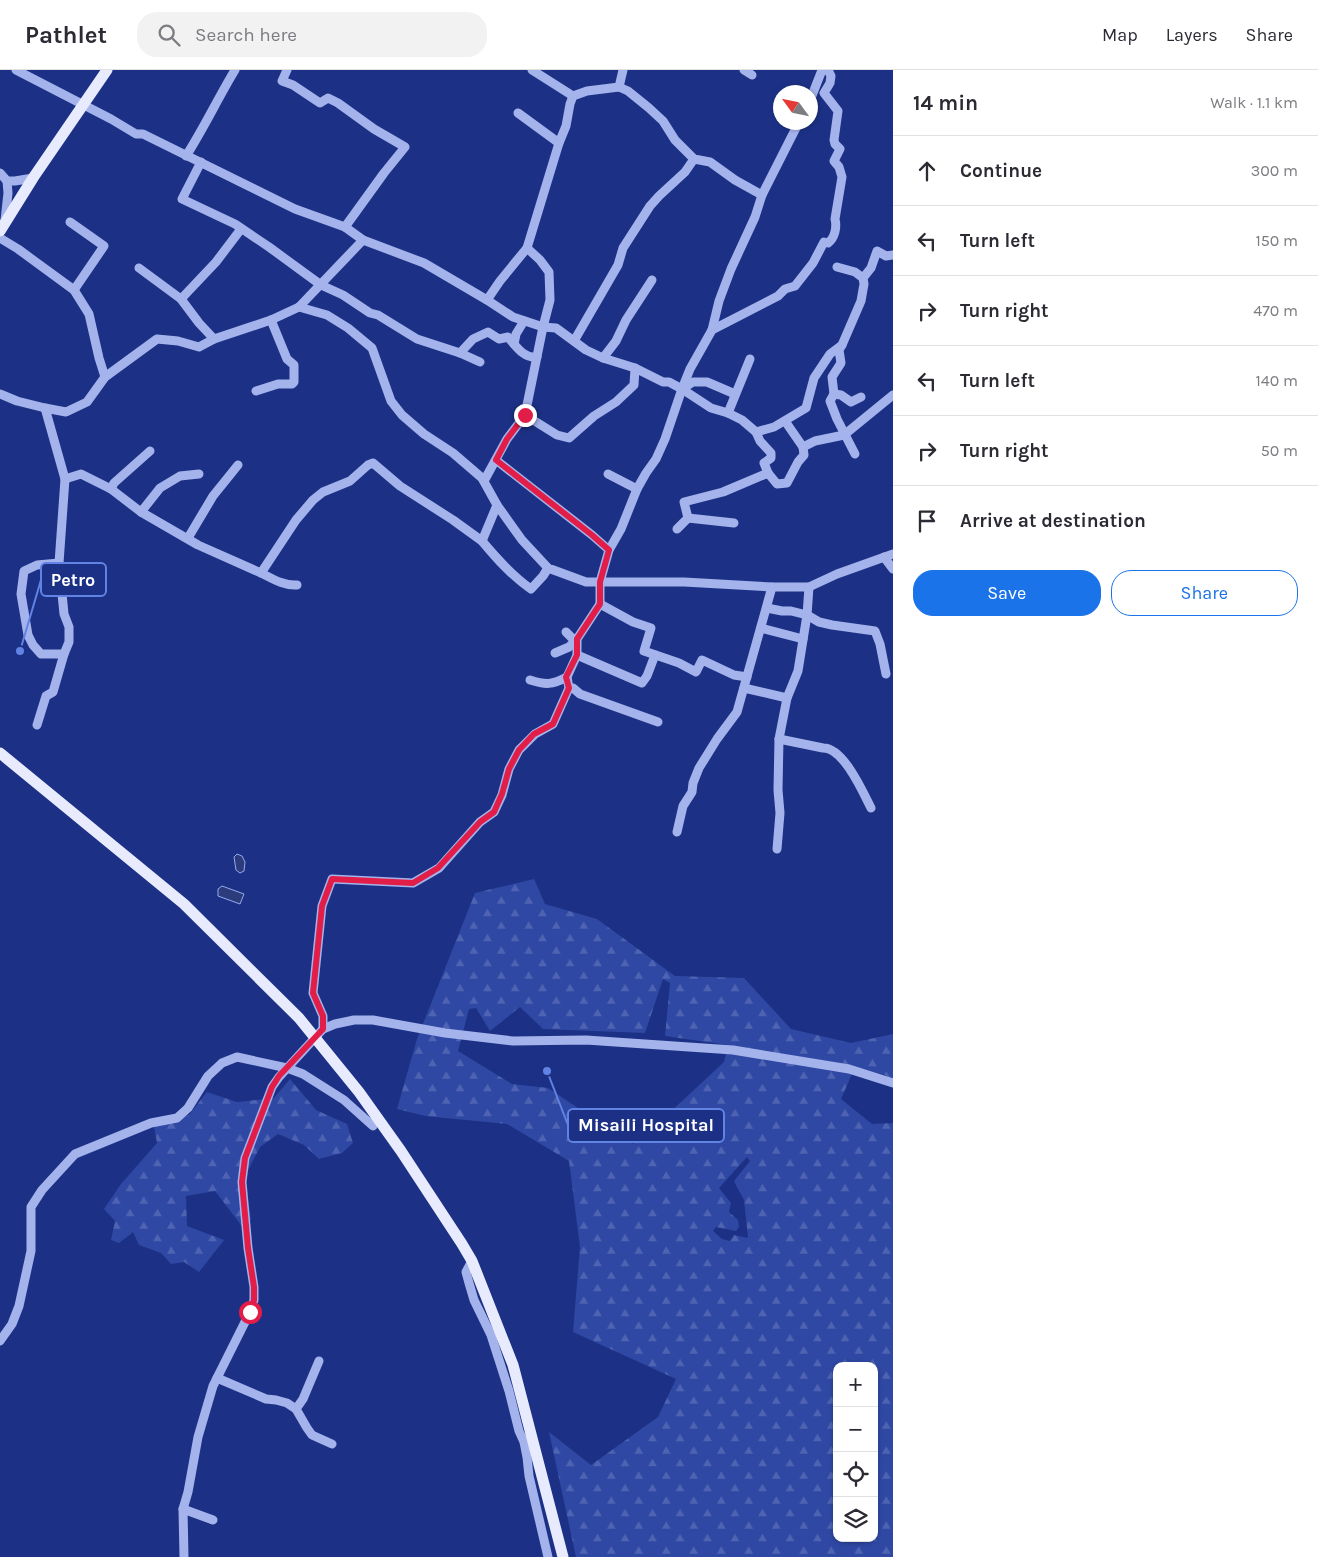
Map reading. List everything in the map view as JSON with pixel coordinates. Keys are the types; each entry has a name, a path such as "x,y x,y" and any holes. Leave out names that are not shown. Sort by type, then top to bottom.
{"main road":[{"path":"3,227 33,178 107,70"},
{"path":"0,753 184,904 299,1018 375,1114 472,1261 513,1365 563,1557"}],"street":[{"path":"16,70 136,134 143,134 295,209 345,227 363,240 424,262 513,317 542,327 556,328 586,350 603,358 635,368 649,376 669,382 711,408 742,420 756,432 760,441 771,453 771,458 764,463 768,473 777,484 787,483 804,455 803,447 785,421"},
{"path":"186,156 200,134 234,70"},
{"path":"287,70 282,81 293,84 320,103 328,98 338,103 374,129 405,148 384,173 345,227"},
{"path":"532,70 573,96"},
{"path":"619,88 619,81 623,70"},
{"path":"816,85 822,70"},
{"path":"818,95 824,93 830,83 832,76 828,70"},
{"path":"487,300 527,248 559,142 566,126 573,96 587,91 619,88 628,91 663,121 675,140 694,159 710,162 735,180 762,195"},
{"path":"712,330 778,296 785,289 795,286 813,263 824,242 828,243 833,238 837,225 835,219 842,177 834,161 840,149 834,140 838,111 824,93"},
{"path":"518,113 559,142"},
{"path":"555,653 569,647 577,639 600,604 600,582 609,550 621,529 637,489 656,459 665,440 690,369 712,330 719,301 731,269 755,217 762,195 795,130"},
{"path":"574,341 618,265 623,248 650,206 686,172 694,159"},
{"path":"201,162 182,199 241,228 321,285 370,313 378,315 417,339 460,353 480,362"},
{"path":"0,173 7,181 8,192 3,227"},
{"path":"7,181 33,178"},
{"path":"70,222 104,246 74,290"},
{"path":"181,299 216,262 241,228"},
{"path":"0,238 74,290 89,314 105,377"},
{"path":"0,394 17,401 66,412 87,402 105,377 157,339 178,341 199,347 214,339 271,320 299,307 363,240"},
{"path":"484,481 507,439 525,415 542,327 550,300 549,272 527,248"},
{"path":"862,278 871,268 877,251 886,256 893,255"},
{"path":"837,267 855,272 862,278 864,284 861,301 839,350 841,363 832,377 834,394 830,401 854,454"},
{"path":"139,268 181,299 198,323 214,339"},
{"path":"603,358 616,341 626,320 652,280"},
{"path":"299,307 327,315 348,328 372,348 391,401 402,415 424,434 453,453 482,478 497,505 522,540 548,568 586,582 684,582 772,587 809,587 837,574 889,555 893,569"},
{"path":"256,391 278,384 292,384 294,382 294,365 287,359 271,320"},
{"path":"514,344 516,334 524,321"},
{"path":"460,353 473,339 488,332 499,338 508,337 524,355 537,356"},
{"path":"756,432 774,427 806,408 814,378 830,354 842,345"},
{"path":"728,413 750,359"},
{"path":"525,415 556,435 569,438 594,416 616,402 634,385 635,368"},
{"path":"682,389 693,382 707,382 735,394"},
{"path":"834,394 841,395 851,402 861,397"},
{"path":"803,447 815,441 844,435 893,395"},
{"path":"37,725 46,696 53,692 69,642 69,627 64,614 59,563 65,479 45,408"},
{"path":"111,489 114,483 150,451"},
{"path":"496,460 609,550"},
{"path":"261,573 296,520 313,500 323,492 350,480 368,465 373,464 400,486 482,541 500,563 531,589 548,568"},
{"path":"188,538 213,496 238,465"},
{"path":"688,518 684,502 723,492 768,473"},
{"path":"65,479 80,474 111,489 140,512 188,538 282,583 297,585"},
{"path":"140,512 160,488 180,476 198,474"},
{"path":"608,474 637,489"},
{"path":"482,541 497,505"},
{"path":"688,518 734,523"},
{"path":"677,529 688,518"},
{"path":"59,563 37,565 24,571 21,594 28,635 33,646 41,654 64,654"},
{"path":"677,832 683,806 692,792 693,783 699,768 737,712 772,587"},
{"path":"777,850 780,813 778,790 779,739 787,698 798,671 807,615 809,587"},
{"path":"600,604 633,622 651,628 644,651 679,662 696,672 702,660 734,675 747,677"},
{"path":"766,608 792,611 832,625 875,631 880,644 886,674"},
{"path":"761,628 803,639"},
{"path":"566,632 572,638 577,639"},
{"path":"323,1029 323,1016 313,993 322,906 332,879 413,883 438,868 480,822 494,812 502,794 509,769 519,750 534,734 553,724 569,688 566,677 577,655 577,639"},
{"path":"577,655 642,683 647,676 655,655"},
{"path":"530,680 548,684 566,677"},
{"path":"569,688 573,688 580,694 658,722"},
{"path":"744,688 787,698"},
{"path":"779,739 829,748 836,752 857,781 871,808"},
{"path":"184,1557 183,1509 198,1437 217,1378 250,1312 254,1300 242,1182 245,1158 272,1087 279,1076 323,1029 354,1020 373,1020 444,1033 514,1041 586,1040 734,1050 849,1069 893,1082"},
{"path":"0,1341 12,1324 19,1306 30,1251 30,1207 51,1179 75,1154 151,1123 177,1118 188,1108 208,1076 222,1063 238,1057 288,1068 317,1082 344,1100 372,1126"},
{"path":"472,1261 466,1272 474,1300 490,1334 524,1442 529,1476 548,1557"},
{"path":"296,1409 319,1361"},
{"path":"217,1378 266,1399 276,1400 296,1409 309,1432 332,1444"},
{"path":"183,1509 213,1520"}],"green space":[{"path":"534,879 545,904 597,919 675,976 744,978 791,1029 851,1043 893,1034 893,1080 885,1075 855,1067 841,1099 872,1124 893,1123 893,1557 576,1557 549,1432 591,1465 658,1417 676,1379 573,1332 580,1247 569,1161 507,1124 425,1116 397,1109 417,1039 475,893","holes":["663,979 670,983 665,1036 728,1045 724,1062 666,1116 645,1112 633,1144 548,1088 512,1084 458,1051 469,1009 476,1008 490,1031 520,1007 543,1029 645,1033","747,1157 750,1161 734,1181 744,1200 748,1238 734,1235 730,1241 722,1239 713,1231 716,1227 736,1231 739,1227 738,1220 729,1212 731,1203 719,1188"]},
{"path":"290,1079 316,1110 347,1124 353,1143 342,1153 319,1159 304,1145 278,1134 260,1147 245,1176 251,1220 244,1229 215,1191 186,1196 187,1226 224,1240 199,1272 184,1262 171,1264 161,1253 139,1245 133,1232 119,1243 111,1240 115,1221 104,1209 121,1184 157,1143 154,1127 189,1115 207,1092 237,1102 274,1098"}],"shaded area":[{"path":"237,854 242,856 245,862 244,871 240,873 236,870 234,857"},
{"path":"222,886 244,894 240,904 218,896 218,889"}],"place":[{"name":"Petro","path":"20,651"},
{"name":"Misaili Hospital","path":"547,1071"}],"route":[{"path":"250,1312 254,1300 254,1287 248,1248 242,1182 245,1158 272,1087 279,1076 323,1029 323,1016 313,993 322,906 332,879 413,883 438,868 480,822 494,812 502,794 509,769 519,750 534,734 553,724 569,688 566,677 577,655 577,639 600,604 600,582 609,550 496,460 507,439 525,415"}]}
